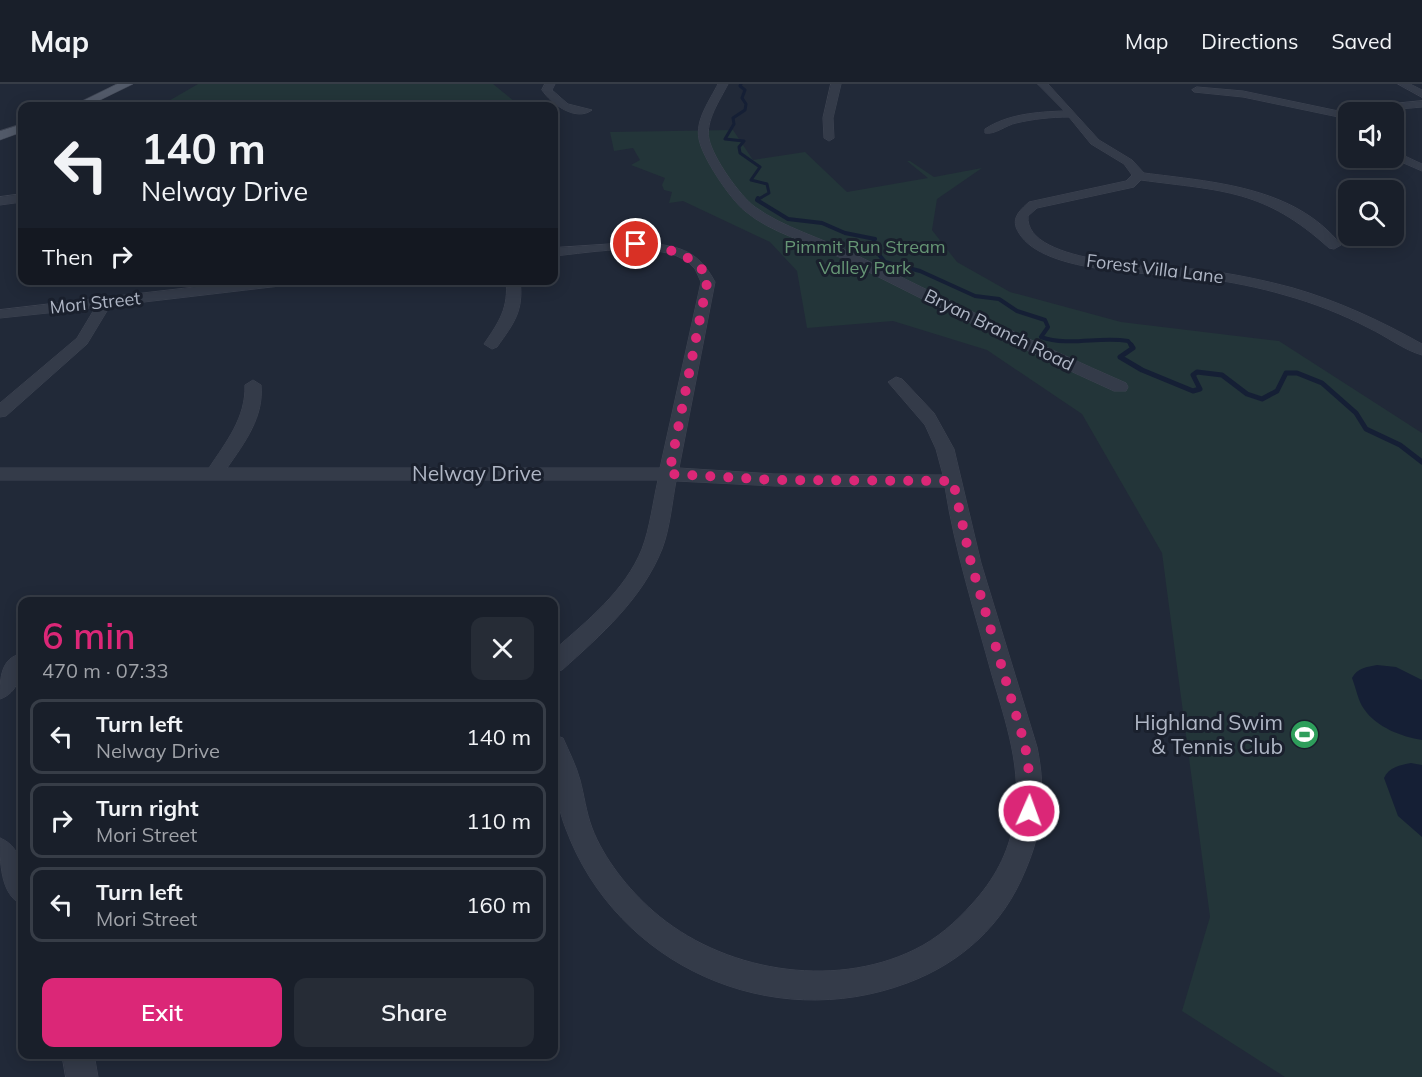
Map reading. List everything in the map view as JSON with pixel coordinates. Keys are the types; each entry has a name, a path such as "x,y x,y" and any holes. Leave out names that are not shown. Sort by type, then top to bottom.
{"main road":[{"path":"87,102 127,84"},
{"path":"0,136 18,129"}],"street":[{"path":"550,84 547,90 556,102"},
{"name":"Bryan Branch Road","path":"723,84 704,124 704,140 729,188 750,208 768,220 836,250 1028,346 1120,387"},
{"path":"829,138 828,121 836,84"},
{"path":"1043,84 1095,142 1128,162 1138,172 1138,176 1211,184 1266,198 1304,217 1334,245"},
{"path":"1403,84 1422,94"},
{"path":"1197,90 1243,94 1338,114"},
{"path":"558,104 563,110 587,110"},
{"path":"1404,106 1422,104"},
{"path":"989,131 994,126 1006,122 1072,114"},
{"path":"1404,159 1422,168"},
{"name":"Forest Villa Lane","path":"1138,176 1130,184 1033,205 1022,215 1022,228 1042,247 1085,261 1223,276 1289,291 1355,315 1422,350"},
{"path":"0,201 18,199"},
{"path":"558,252 622,244 651,246 678,253 690,259 704,271 708,278 652,547 642,571 629,591 608,615 558,659"},
{"name":"Mori Street","path":"0,314 253,285"},
{"path":"492,344 513,312 516,301 514,285"},
{"path":"0,412 82,340 105,302"},
{"path":"558,756 565,773 578,827 595,863 618,896 646,924 678,947 716,967 758,981 800,987 839,986 880,979 917,966 949,947 989,910 1009,878 1023,844 1029,811 1030,779 1025,745 971,563 949,458 930,420 896,382"},
{"path":"214,474 253,408 253,385"},
{"name":"Nelway Drive","path":"0,474 669,474 775,480 953,481"},
{"path":"0,689 13,664"},
{"path":"0,851 18,884"},
{"path":"79,1059 82,1077"}],"green space":[{"path":"198,84 493,84 515,102 167,102"},
{"name":"Highland Swim & Tennis Club","path":"733,130 753,160 805,152 847,192 928,178 907,161 934,177 982,168 937,199 932,230 957,262 1010,292 1121,322 1279,341 1422,433 1422,1077 1285,1077 1182,1011 1210,917 1162,553 1082,414 987,350 893,321 807,328 797,271 770,242 683,201 669,203 672,192 664,190 662,185 665,178 631,165 640,160 633,148 614,151 610,132"}],"water":[{"path":"1377,665 1396,667 1422,680 1422,740 1398,734 1382,726 1362,706 1352,678 1359,670"},
{"path":"1411,763 1422,765 1422,837 1398,816 1384,778 1392,769"}],"waterway":[{"path":"741,84 740,86 745,90 742,98 746,104 745,110 733,118 734,124 725,139 744,141 739,147 740,153 760,167 751,180 767,184 769,193 757,200"},
{"path":"757,200 788,219 822,223 845,233 875,239 871,245 885,262 920,271 975,296 999,299 1017,311 1045,320 1048,327 1041,337 1062,341 1128,341 1132,346"},
{"path":"1131,345 1133,348 1120,357 1142,370 1193,391 1200,389 1193,375 1197,372 1222,375 1247,394 1262,399 1277,391 1286,373 1297,373 1322,383 1356,413 1366,429 1400,445 1422,462"}],"place":[{"name":"Highland Swim & Tennis Club","path":"1304,735"}],"route":[{"path":"636,244 678,253 699,265 708,278 669,474 775,480 953,481 971,563 1025,745 1030,779 1029,811"}],"park label":[{"name":"Pimmit Run Stream Valley Park","path":"865,258"}]}
